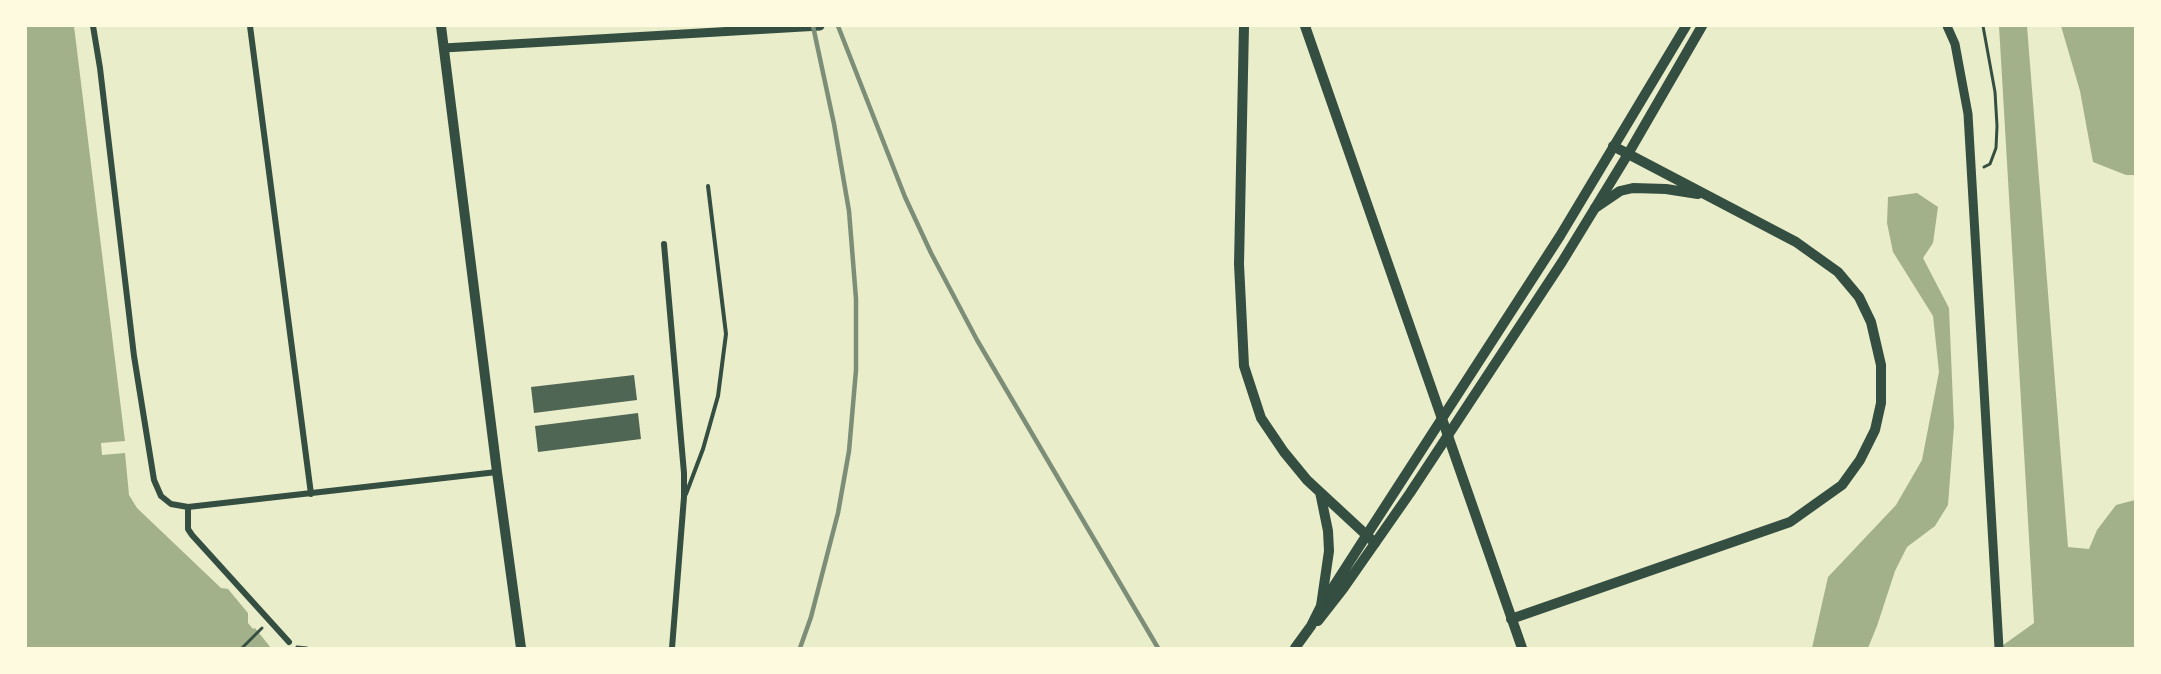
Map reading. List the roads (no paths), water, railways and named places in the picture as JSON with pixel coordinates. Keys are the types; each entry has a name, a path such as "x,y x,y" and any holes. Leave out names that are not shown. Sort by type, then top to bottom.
{"main road":[{"path":"441,26 496,472 521,648"},
{"path":"1244,26 1239,264 1244,366 1261,418 1284,452 1320,492 1370,539"},
{"path":"1305,26 1522,648"},
{"path":"1311,626 1319,620 1343,590 1398,485 1560,236 1686,26"},
{"path":"1295,648 1311,626 1321,606 1370,539 1410,493 1562,262 1702,26"},
{"path":"1511,619 1790,522 1842,484 1860,460 1875,430 1881,403 1881,365 1871,322 1859,297 1838,272 1796,242 1613,146"},
{"path":"1595,207 1620,191 1633,189 1666,189 1710,196"},
{"path":"1320,492 1328,531 1329,551 1321,606"}],"street":[{"path":"93,26 134,356 154,480 165,501 178,507 188,507 496,472"},
{"path":"250,26 311,494"},
{"path":"444,48 820,26"},
{"path":"1947,26 1955,44 1968,114 1999,648"},
{"path":"664,244 684,497 672,648"},
{"path":"188,507 188,529 192,535 289,642"}],"lane":[{"path":"684,497 703,449 718,396 726,334 708,186"}],"railway":[{"path":"800,648 811,617 838,513 849,451 856,370 856,299 849,211 834,124 813,26"},
{"path":"838,26 905,197 931,253 977,340 1158,648"}]}
